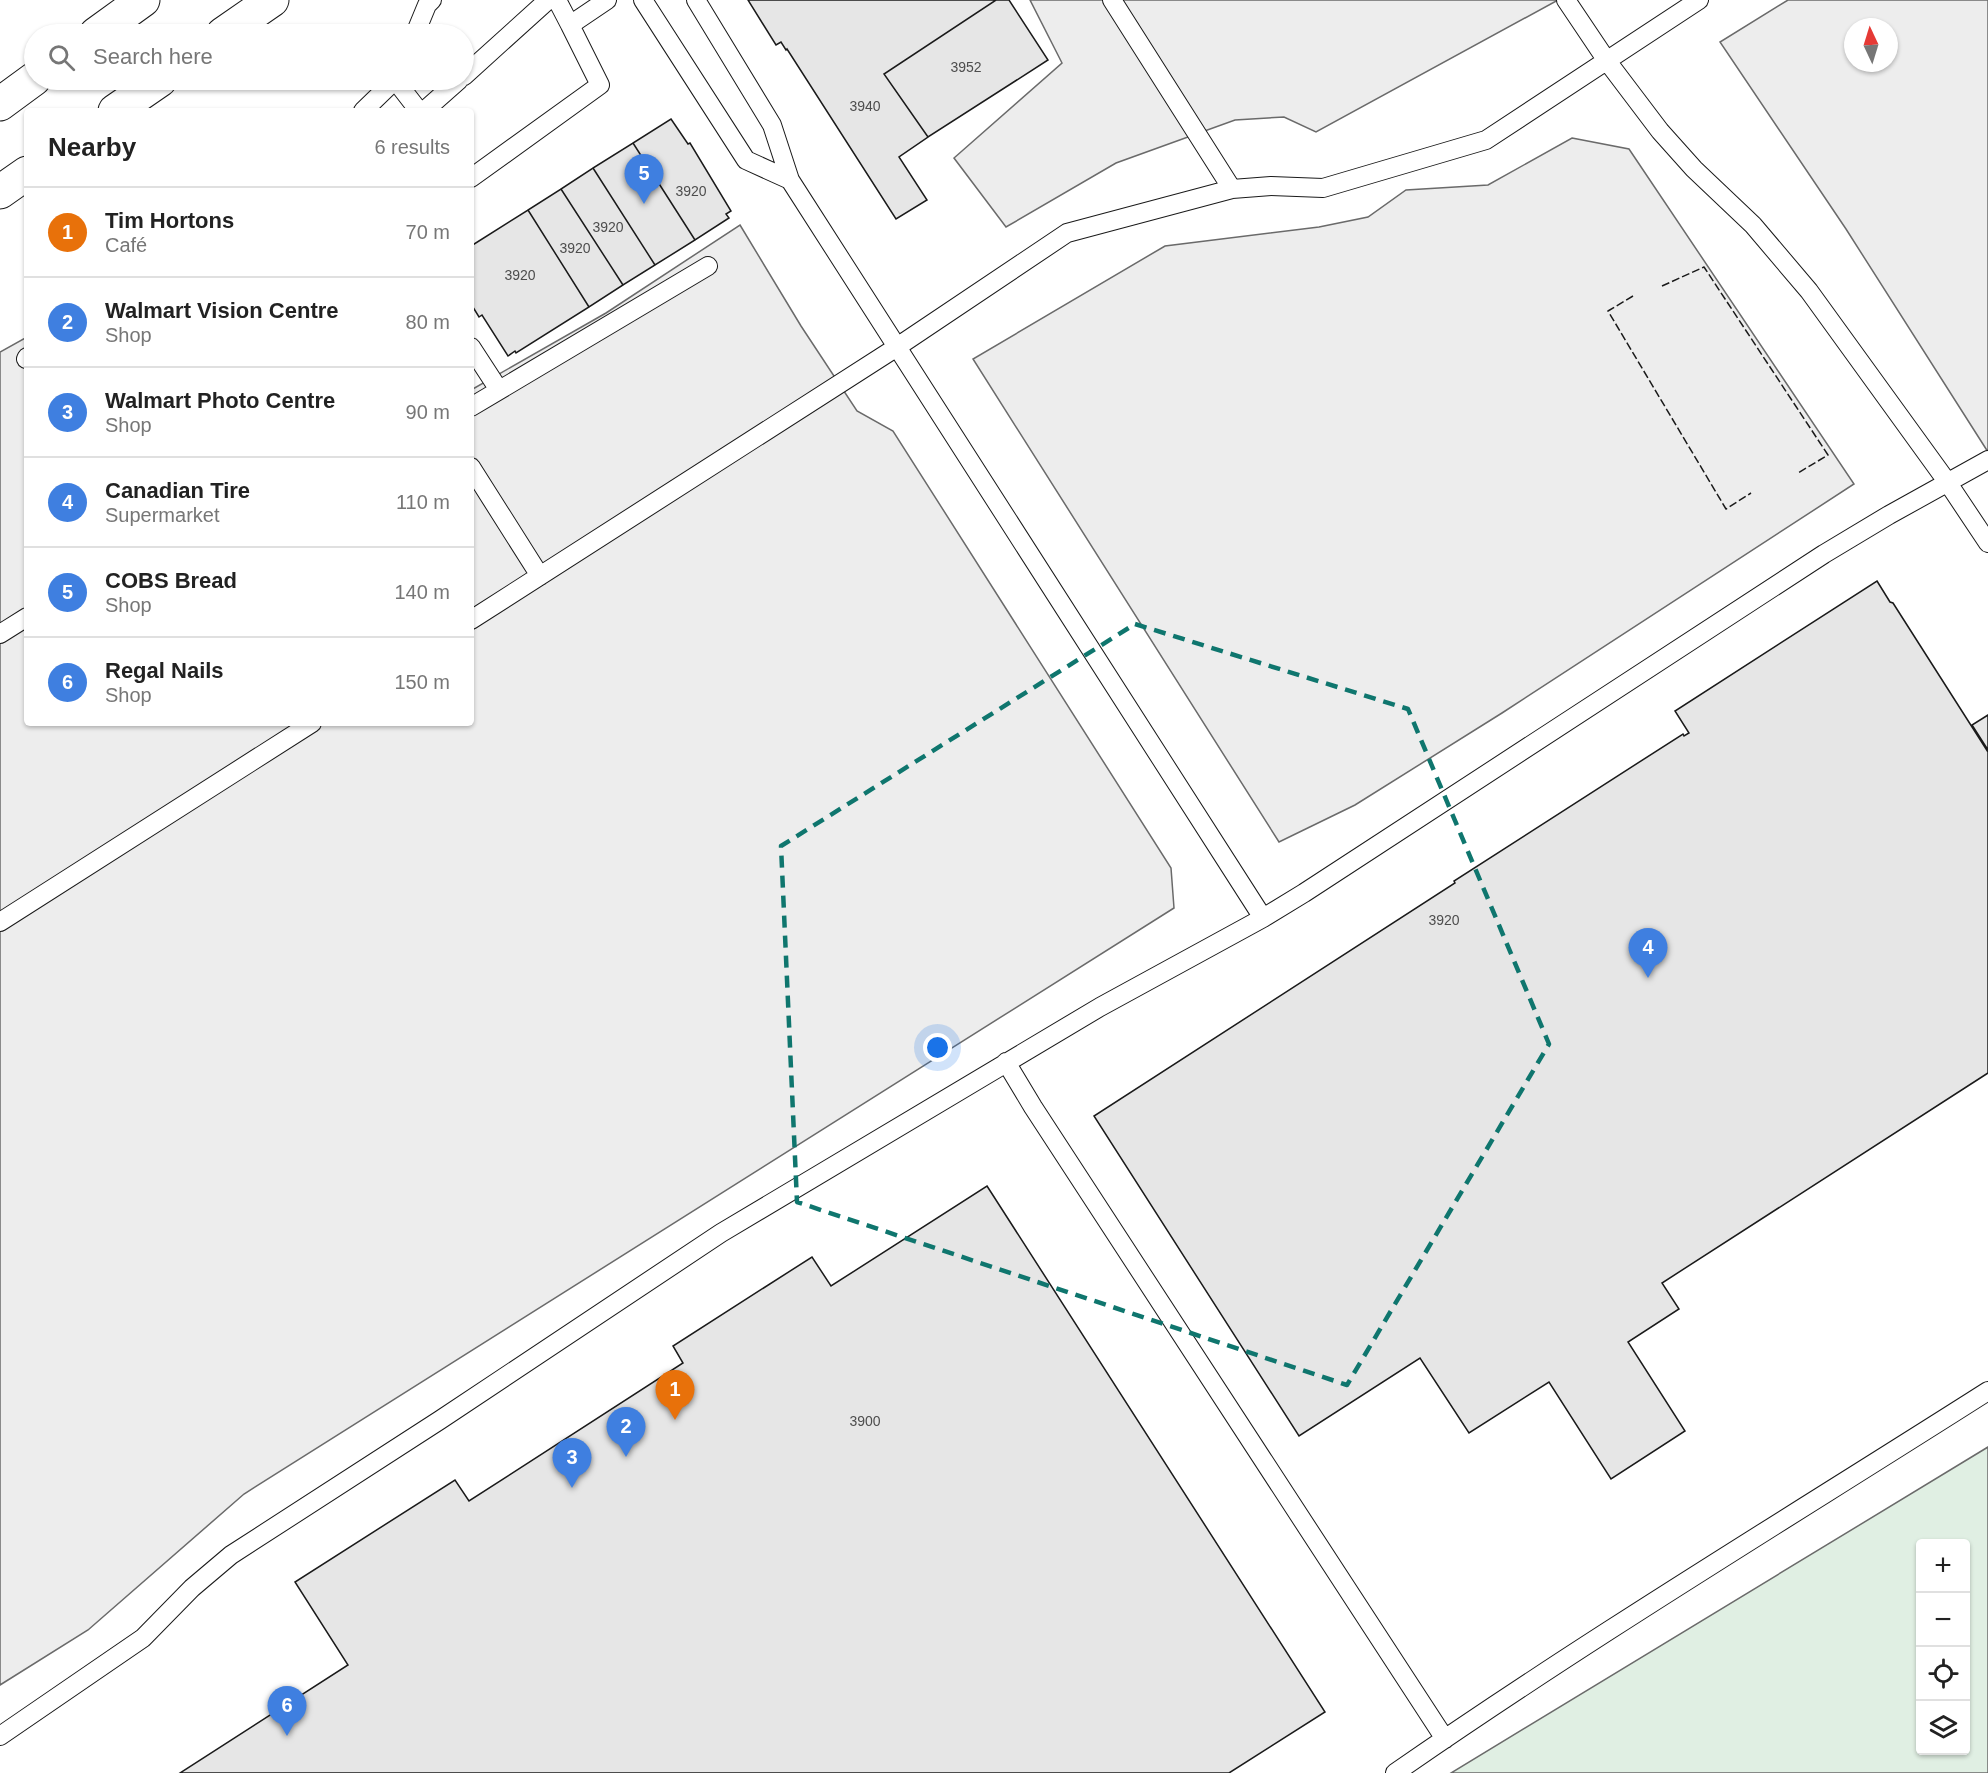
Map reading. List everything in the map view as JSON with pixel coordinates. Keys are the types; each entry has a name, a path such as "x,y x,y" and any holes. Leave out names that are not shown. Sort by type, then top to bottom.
{"main road":[{"path":"110,24 143,0"},
{"path":"237,24 272,0"},
{"path":"0,104 24,86"},
{"path":"119,108 145,90"},
{"path":"0,192 24,175"}],"lane":[{"path":"474,67 548,0"},
{"path":"474,176 600,85 557,0"},
{"path":"570,25 607,0"},
{"path":"643,0 746,160 790,180"},
{"path":"696,0 772,125 790,180 1263,918"},
{"path":"1112,0 1232,189"},
{"path":"1566,0 1607,61 1660,131 1694,169 1753,225 1809,291 1948,483 1988,543"},
{"path":"474,618 897,347 1067,233 1232,189 1271,186 1323,188 1486,140 1699,0"},
{"path":"418,24 428,2"},
{"path":"366,108 385,90"},
{"path":"403,90 417,108"},
{"path":"427,108 448,90"},
{"path":"474,405 708,266"},
{"path":"474,352 499,390"},
{"path":"0,1736 143,1638 192,1588 231,1555 722,1233 1133,988 1263,918 1361,857 1824,554 1988,460"},
{"path":"474,472 540,576"},
{"path":"0,634 24,619"},
{"path":"0,922 307,726"},
{"path":"1006,1062 1033,1107 1445,1738"},
{"path":"1395,1773 1644,1609 1988,1391"}],"highlighted area":[{"path":"1135,624 1408,709 1549,1044 1347,1385 797,1202 781,846"}],"green space":[{"path":"1988,1447 1988,1773 1451,1773"}],"shaded area":[{"path":"1030,0 1558,0 1316,132 1284,117 1235,120 1116,163 1006,227 954,158 1062,63"},
{"path":"1788,0 1988,0 1988,452 1846,229 1720,42"},
{"path":"1572,138 1629,149 1854,484 1502,713 1355,805 1279,842 973,359 1165,246 1319,227 1368,217 1406,190 1488,185"},
{"path":"740,225 801,326 857,411 893,431 1171,868 1174,908 244,1494 88,1630 0,1685 0,352 24,339 24,726 474,726 474,388 606,313"}],"building":[{"path":"748,0 996,0 884,74 928,137 899,157 927,200 896,219 787,49 781,42 776,45"},
{"path":"996,0 1009,0 1048,60 928,137 884,74"},
{"path":"671,119 688,144 690,143 731,211 726,214 729,218 695,240 633,143"},
{"path":"633,143 695,240 655,265 593,168"},
{"path":"593,168 655,265 623,285 561,189"},
{"path":"561,189 623,285 589,307 528,210"},
{"path":"528,210 589,307 508,356 482,315 479,317 474,309 474,244"},
{"path":"1877,581 1988,752 1988,1073 1662,1283 1679,1309 1628,1342 1685,1431 1611,1479 1549,1382 1469,1433 1420,1358 1299,1436 1094,1116 1455,883 1454,881 1683,734 1684,736 1689,733 1675,711"},
{"path":"1988,715 1988,750 1972,725"},
{"path":"987,1186 1325,1712 1229,1773 180,1773 348,1665 295,1582 455,1480 469,1501 683,1363 673,1346 812,1257 831,1286"}],"fence":[{"path":"1662,286 1704,267 1828,455 1798,473"},
{"path":"1633,296 1608,311 1726,509 1751,493"}],"place":[{"name":"COBS Bread","path":"644,204"},
{"name":"Canadian Tire","path":"1648,978"},
{"name":"Tim Hortons","path":"675,1420"},
{"name":"Walmart Vision Centre","path":"626,1457"},
{"name":"Walmart Photo Centre","path":"572,1488"},
{"name":"Regal Nails","path":"287,1736"}]}
